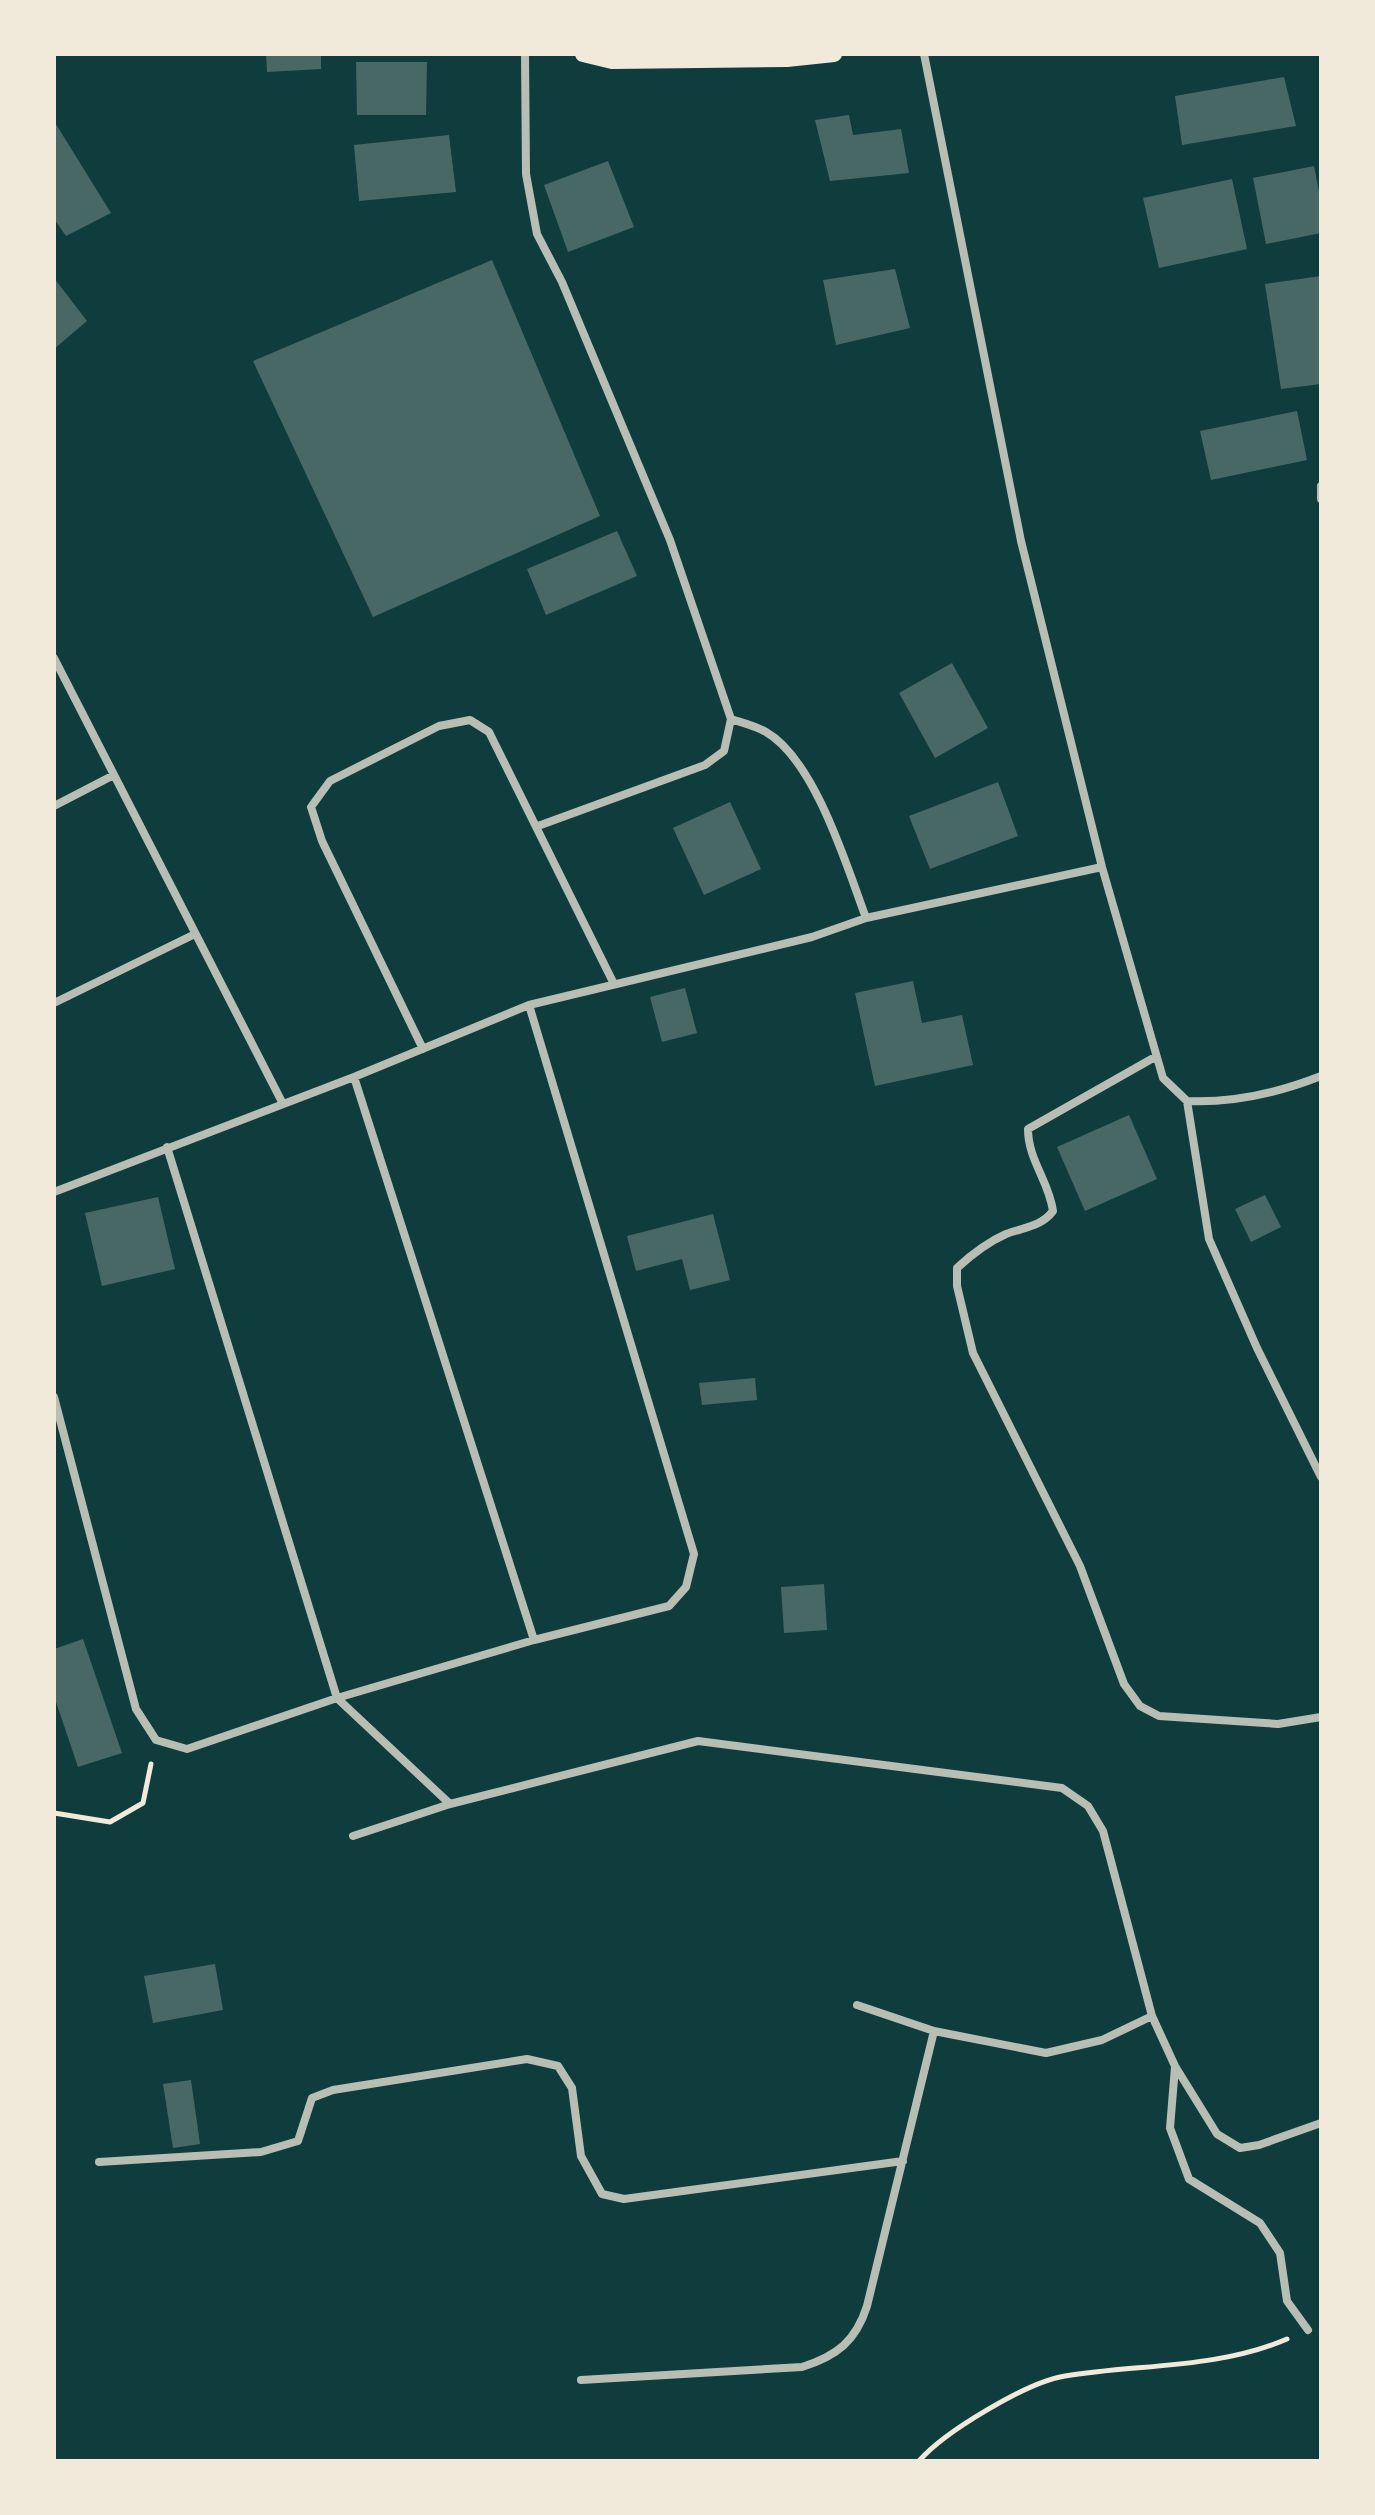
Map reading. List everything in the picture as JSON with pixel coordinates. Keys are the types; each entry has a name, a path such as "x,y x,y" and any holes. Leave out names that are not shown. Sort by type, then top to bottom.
{"main road":[{"path":"583,54 612,61 787,59 834,54"}],"street":[{"path":"525,54 526,174 537,234 562,282 670,540 731,719 724,751 705,765 538,826"},
{"path":"924,54 1021,541 1102,867 1155,1057 1163,1078 1187,1101 1209,1239 1257,1348 1321,1477"},
{"path":"1321,486 1321,499"},
{"path":"54,658 282,1102"},
{"path":"731,719 768,733 795,760 830,820 866,918"},
{"path":"423,1049 322,841 311,807 330,781 439,726 470,720 489,732 614,984"},
{"path":"54,806 112,776"},
{"path":"54,1192 282,1102 354,1077 529,1005 812,937 866,918 1102,867"},
{"path":"54,1003 195,934"},
{"path":"54,1397 136,1709 156,1740 187,1749 337,1698 534,1640 669,1606 686,1587 694,1554 529,1005"},
{"path":"1155,1057 1028,1129 1028,1151 1051,1195 1053,1211 1045,1221 1004,1235 957,1268 960,1299 973,1353 1080,1566 1124,1684 1140,1706 1159,1716 1278,1724 1321,1717"},
{"path":"1187,1101 1209,1102 1281,1092 1321,1076"},
{"path":"354,1077 534,1640"},
{"path":"167,1147 337,1698 450,1804"},
{"path":"353,1836 450,1804 698,1741 1062,1788 1088,1806 1103,1831 1152,2016 1175,2066 1217,2134 1240,2148 1259,2145 1321,2123"},
{"path":"857,2005 934,2031 1046,2053 1102,2040 1152,2016"},
{"path":"581,2380 802,2367 828,2358 848,2344 861,2326 934,2031"},
{"path":"99,2162 261,2152 298,2141 312,2098 333,2090 527,2059 558,2066 572,2088 581,2156 602,2194 624,2199 903,2161"},
{"path":"1175,2066 1170,2128 1189,2179 1260,2223 1280,2253 1287,2301 1308,2330"}],"path":[{"path":"54,1813 110,1822 143,1803 156,1740"},
{"path":"919,2461 982,2412 1061,2376 1184,2364 1277,2344 1308,2330"}],"building":[{"path":"266,54 321,54 321,69 267,72"},
{"path":"356,62 427,62 426,115 357,115"},
{"path":"1284,77 1296,126 1182,145 1175,96"},
{"path":"849,115 853,135 901,129 909,173 830,181 815,120"},
{"path":"54,121 111,213 66,236 54,219"},
{"path":"449,135 456,192 359,201 354,145"},
{"path":"608,161 634,227 568,252 544,185"},
{"path":"1314,166 1321,202 1321,233 1266,244 1253,178"},
{"path":"1232,179 1247,249 1159,268 1143,198"},
{"path":"492,260 600,516 373,617 253,361"},
{"path":"895,269 910,328 836,345 823,280"},
{"path":"1321,276 1321,384 1281,389 1265,284"},
{"path":"54,278 87,321 54,349"},
{"path":"1297,411 1307,460 1211,480 1200,431"},
{"path":"617,531 637,576 546,615 527,569"},
{"path":"952,663 988,728 935,758 899,693"},
{"path":"998,782 1018,836 930,869 909,816"},
{"path":"730,802 761,869 704,895 673,828"},
{"path":"913,981 922,1023 962,1015 973,1065 875,1086 855,993"},
{"path":"685,988 697,1033 662,1042 650,997"},
{"path":"1129,1115 1157,1179 1085,1211 1057,1147"},
{"path":"1265,1195 1281,1227 1251,1242 1235,1209"},
{"path":"158,1197 175,1269 102,1286 85,1213"},
{"path":"713,1214 730,1280 690,1290 682,1259 636,1271 627,1236"},
{"path":"755,1378 757,1400 702,1405 699,1383"},
{"path":"824,1584 827,1630 784,1633 781,1587"},
{"path":"83,1639 122,1753 78,1767 54,1696 54,1649"},
{"path":"215,1964 223,2010 153,2023 144,1976"},
{"path":"191,2080 200,2144 173,2148 163,2084"}]}
